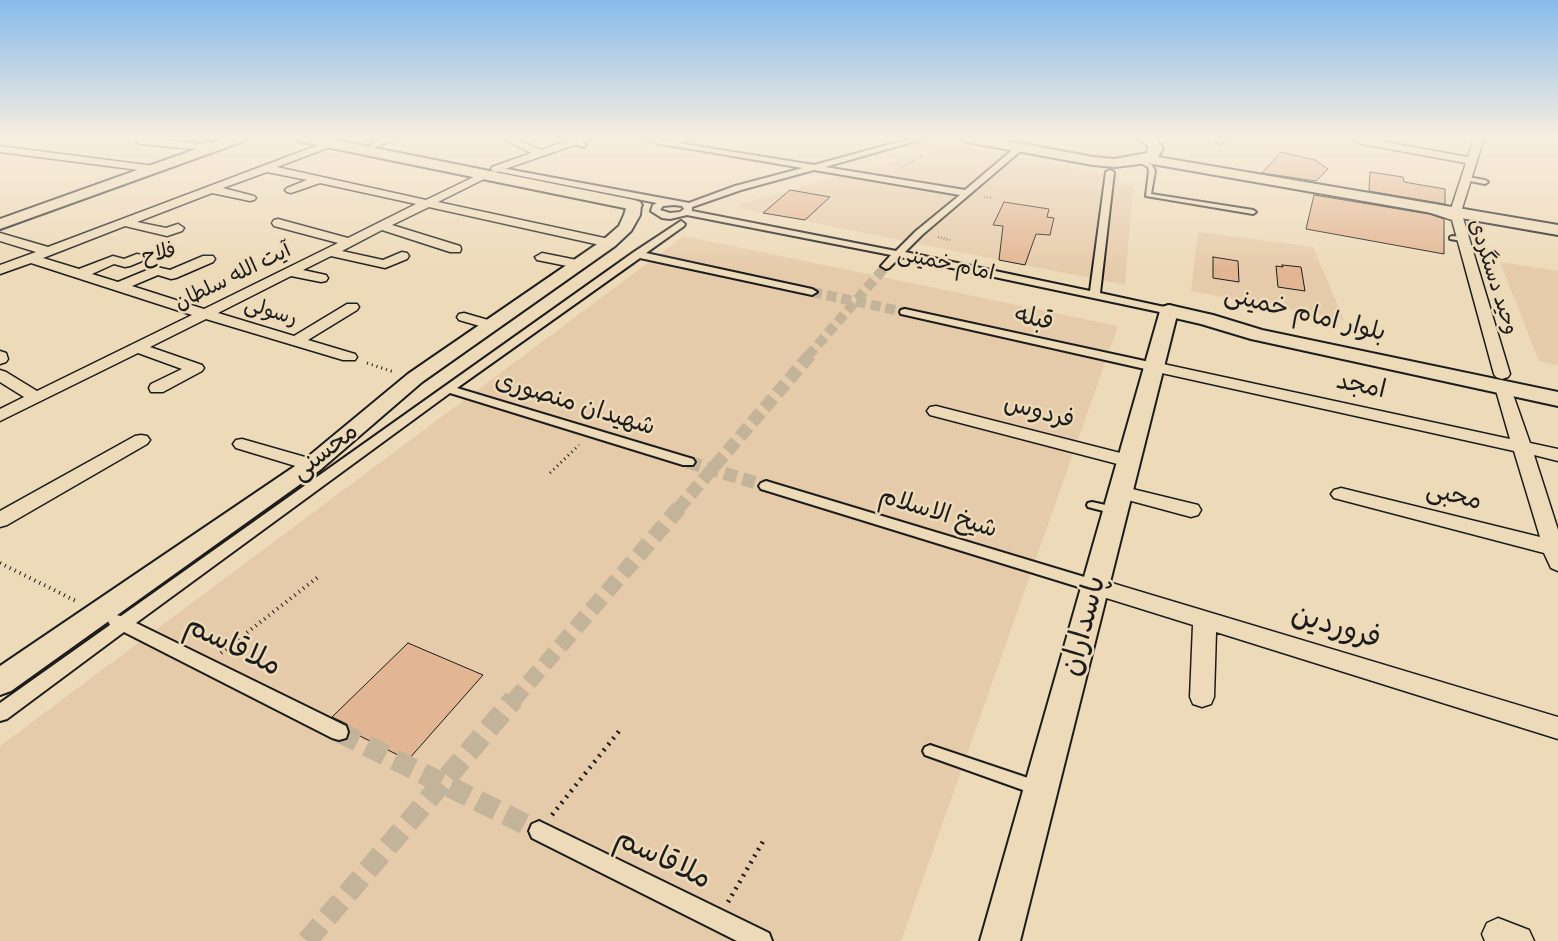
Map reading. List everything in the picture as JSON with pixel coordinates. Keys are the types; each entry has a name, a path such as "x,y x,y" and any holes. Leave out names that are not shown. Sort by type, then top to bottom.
{"main road":[{"path":"533,182 645,208"},
{"name":"امام خمینی","path":"1169,311 1206,319"},
{"name":"بلوار امام خمینی","path":"1206,319 1258,335 1502,380 1558,386"},
{"name":"بلوار امام خمینی","path":"1502,380 1558,399"}],"street":[{"path":"0,224 118,182"},
{"path":"132,210 170,209 190,197 229,182"},
{"path":"291,190 313,182"},
{"path":"327,182 609,243"},
{"name":"آیت الله سلطان","path":"0,416 470,182"},
{"path":"549,182 670,202"},
{"path":"0,713 111,619 448,389 637,254 685,214 720,193 761,182"},
{"path":"898,182 965,194"},
{"path":"886,266 897,254 979,182"},
{"path":"1095,295 1109,182"},
{"path":"1273,182 1558,230"},
{"path":"1456,213 1466,182"},
{"path":"211,189 250,198"},
{"path":"190,197 213,203"},
{"path":"645,208 670,202"},
{"name":"امام خمینی","path":"670,202 685,214 897,254 1169,311"},
{"path":"0,270 124,222 152,208"},
{"path":"645,208 662,215 685,214"},
{"name":"محسنی","path":"0,682 111,619 312,465 415,378 609,243 625,228 632,215 645,208"},
{"name":"وحید دستگردی","path":"1428,208 1456,218 1457,238 1556,556"},
{"path":"124,222 167,232 178,228"},
{"path":"278,223 350,242"},
{"path":"381,226 455,249"},
{"path":"0,237 48,251"},
{"path":"329,252 385,264 402,256"},
{"path":"637,254 812,292"},
{"path":"542,257 577,264"},
{"name":"رسولی","path":"29,258 349,357"},
{"path":"79,274 113,260 125,263 137,258"},
{"name":"فلاح","path":"118,287 157,271 171,275 208,259"},
{"path":"291,272 322,278"},
{"path":"0,274 15,278"},
{"path":"296,341 352,307"},
{"name":"پاسداران","path":"1000,941 1095,586 1109,502 1129,461 1169,311"},
{"name":"قبله","path":"905,312 1154,367"},
{"path":"464,317 490,325"},
{"path":"137,348 196,368 157,388"},
{"name":"امجد","path":"1154,367 1558,455"},
{"path":"0,375 37,398"},
{"name":"شهیدان منصوری","path":"448,389 688,462"},
{"name":"فردوس","path":"936,411 1129,461"},
{"path":"0,520 141,440"},
{"path":"242,444 312,465"},
{"name":"شیخ الاسلام","path":"766,486 1095,586"},
{"name":"محبی","path":"1341,494 1556,556"},
{"path":"1109,502 1191,510"},
{"name":"فروردین","path":"1095,586 1558,728"},
{"name":"ملاقاسم","path":"111,619 340,732"},
{"path":"1202,697 1205,620"},
{"name":"ملاقاسم","path":"539,831 761,941"}],"lane":[{"path":"1150,182 1148,195 1253,212"},
{"path":"930,750 1041,790"}],"path":[{"path":"349,357 415,378"},
{"path":"550,473 592,433"},
{"path":"0,563 111,619"},
{"path":"205,665 318,577"},
{"path":"539,831 620,730"},
{"path":"718,920 765,838"}],"shaded area":[{"path":"820,182 1116,182 1116,184 1133,186 1125,285 740,208 740,204"},
{"path":"1198,232 1313,247 1344,320 1191,291"},
{"path":"684,236 1118,326 901,941 0,941 0,746"},
{"path":"1500,262 1558,271 1558,365 1539,361"}],"building":[{"path":"1369,182 1404,182 1445,189 1445,204 1369,191"},
{"path":"790,190 830,197 805,220 763,213"},
{"path":"1314,195 1429,214 1444,219 1444,254 1306,229"},
{"path":"1004,202 1049,209 1047,217 1054,218 1050,235 1036,234 1025,265 999,260 1003,226 993,225"},
{"path":"1213,257 1238,261 1239,282 1213,278"},
{"path":"1282,265 1301,267 1305,291 1278,287 1276,266 1283,267"},
{"path":"408,643 483,675 408,760 350,731 347,724 332,717"}],"tunnel":[{"path":"855,301 886,266"},
{"path":"812,292 855,301"},
{"path":"808,356 855,301"},
{"path":"855,301 905,312"},
{"path":"712,469 810,355"},
{"path":"688,462 712,469"},
{"path":"678,509 712,469"},
{"path":"712,469 766,486"},
{"path":"513,701 679,508"},
{"path":"442,783 514,699"},
{"path":"339,732 442,783"},
{"path":"307,941 442,783"},
{"path":"442,783 539,831"}]}
